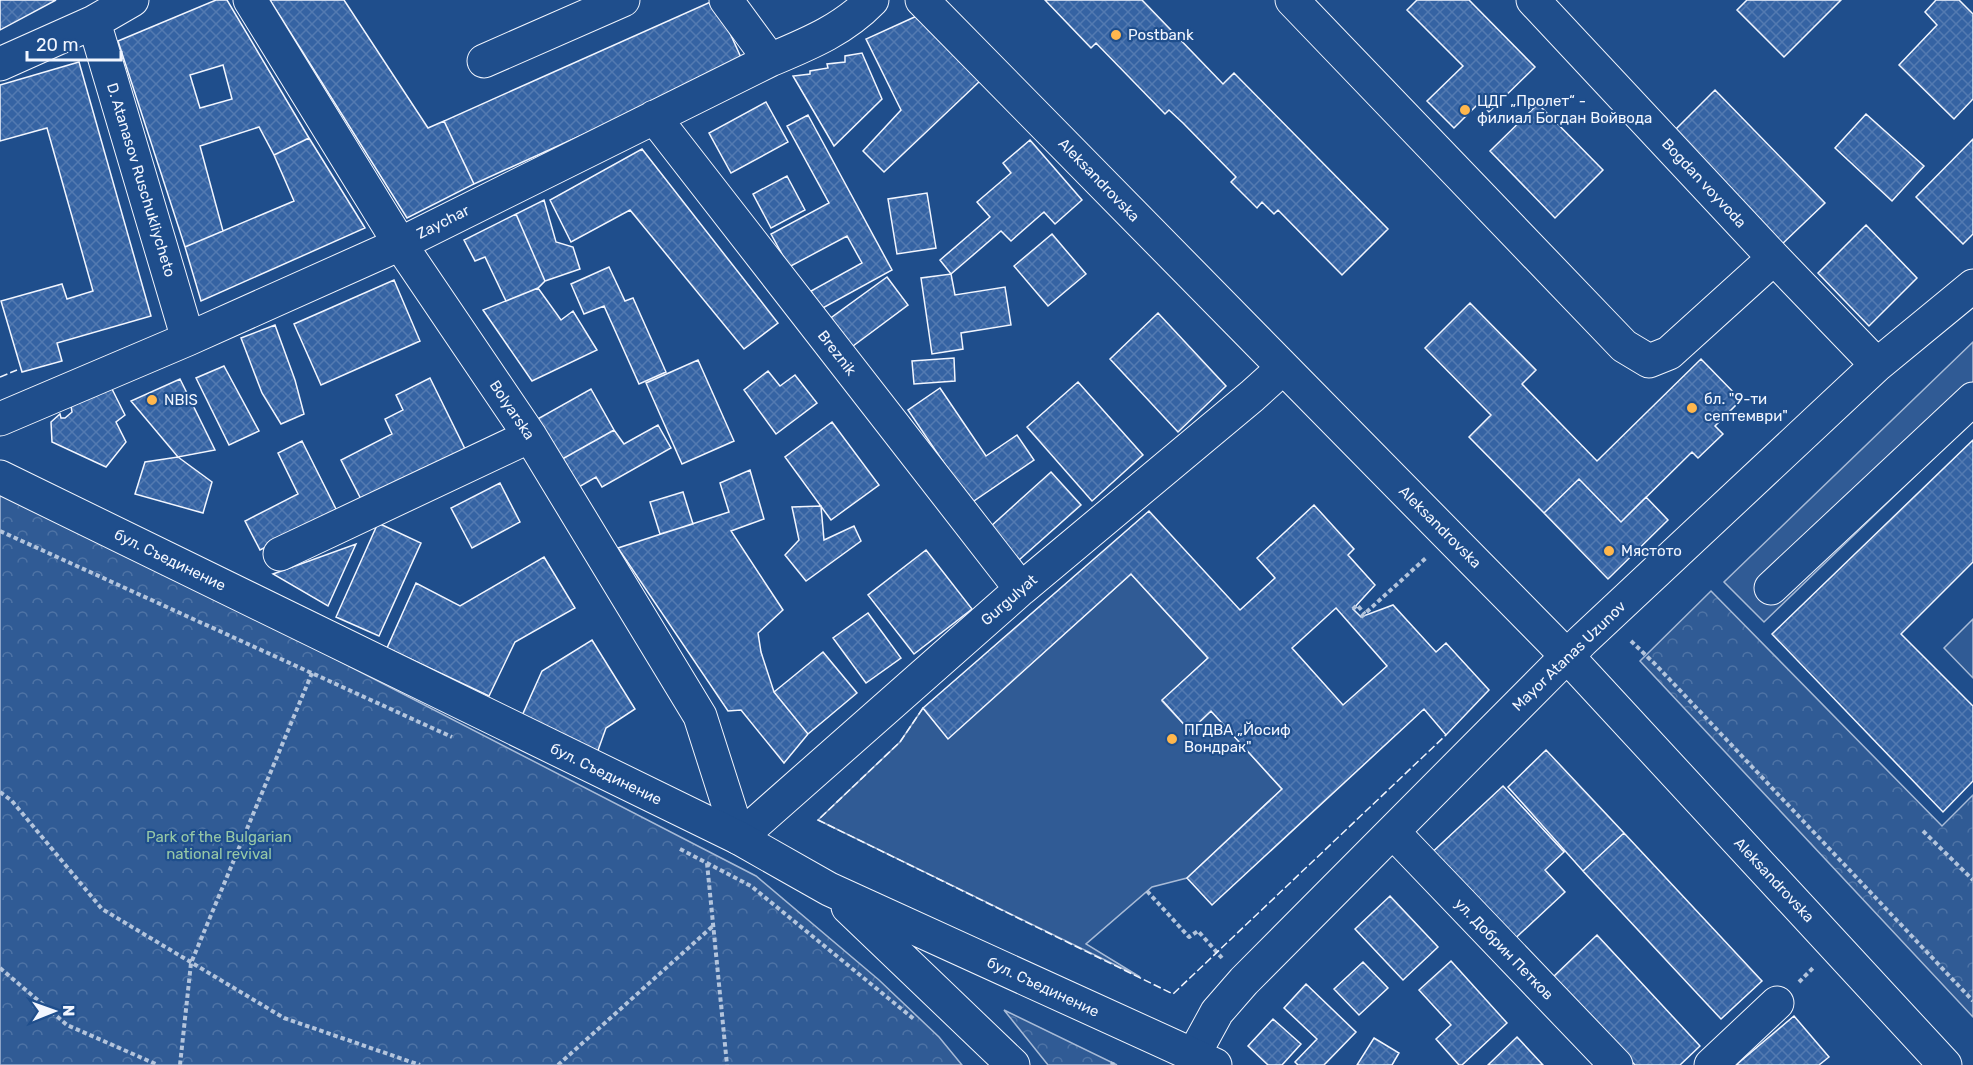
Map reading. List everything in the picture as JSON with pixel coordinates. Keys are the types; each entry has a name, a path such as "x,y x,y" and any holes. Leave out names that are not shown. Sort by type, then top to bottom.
{"street":[{"path":"0,64 94,21 132,0"},
{"name":"Bolyarska","path":"250,0 400,244 530,436 699,716 739,838"},
{"path":"484,61 623,0"},
{"path":"726,0 770,60"},
{"name":"Zaychar","path":"1,411 188,339 400,244 770,60 820,39 872,0"},
{"name":"Aleksandrovska","path":"922,0 1567,656 1945,1065"},
{"path":"1292,0 1624,346 1649,361 1669,353 1774,258"},
{"name":"Bogdan voyvoda","path":"1533,0 1877,365"},
{"name":"D. Atanasov Ruschukliycheto","path":"94,21 188,339"},
{"name":"Breznik","path":"654,117 1021,589"},
{"name":"Mayor Atanas Uzunov","path":"1200,1061 1217,1012 1244,981 1567,656 1877,365 1973,286"},
{"name":"Gurgulyat","path":"739,838 1021,589 1283,368"},
{"path":"1772,588 1973,399"},
{"path":"280,554 530,436"},
{"name":"бул. Съединение","path":"0,477 739,838 829,889 1200,1061"},
{"name":"ул. Добрин Петков","path":"1392,832 1616,1065"},
{"path":"829,889 1013,1065"},
{"path":"1712,1065 1777,1003"}],"path":[{"path":"0,531 462,742"},
{"path":"1353,609 1357,605 1363,615 1450,536"},
{"path":"1607,618 1656,665 1973,1002"},
{"path":"180,1065 191,963 312,673"},
{"path":"0,792 12,801 102,909 284,1018 420,1065"},
{"path":"1923,831 1973,880"},
{"path":"675,846 750,886 920,1024"},
{"path":"707,863 727,1065"},
{"path":"1147,891 1189,938 1198,931 1244,981"},
{"path":"558,1065 714,925"},
{"path":"1777,1003 1835,947"},
{"path":"0,968 67,1025 158,1065"}],"green space":[{"name":"Park of the Bulgarian national revival","path":"0,486 756,876 879,980 939,1037 962,1065 0,1065"},
{"path":"1711,591 1942,826 1973,795 1973,1017 1640,661"},
{"path":"1004,1010 1117,1065 1048,1065"}],"shaded area":[{"path":"1973,342 1973,420 1764,622 1724,582"},
{"path":"1131,574 1208,658 1162,701 1190,731 1211,711 1282,789 1187,878 1152,887 1086,944 1140,977 818,820 900,742 923,708 948,738"},
{"path":"1973,619 1973,678 1944,648"}],"building":[{"path":"0,0 56,0 0,30"},
{"path":"216,0 227,0 309,138 274,155 259,127 200,146 223,231 185,247 118,41","holes":["223,65 232,99 200,108 190,75"]},
{"path":"270,0 344,0 428,128 444,121 474,184 407,218"},
{"path":"715,0 743,62 474,184 444,121"},
{"path":"1045,0 1142,0 1223,84 1234,73 1388,229 1342,275 1278,210 1274,214 1262,202 1257,208 1231,182 1236,177 1183,123 1169,110 1165,114 1096,43 1091,48"},
{"path":"1417,0 1469,0 1535,67 1489,112 1480,102 1454,128 1427,101 1463,66 1407,10"},
{"path":"1747,0 1841,0 1784,57 1737,10"},
{"path":"1936,0 1959,0 1973,14 1973,99 1954,119 1899,65 1937,25 1925,12"},
{"path":"919,15 981,80 884,172 863,151 901,110 866,39"},
{"path":"862,53 882,99 834,146 793,76 810,74 810,71 828,68 827,64 845,62 845,56"},
{"path":"79,62 151,316 57,343 62,361 22,372 1,301 62,284 67,299 93,291 47,128 0,141 0,85"},
{"path":"1715,90 1825,203 1779,247 1670,135"},
{"path":"766,102 788,142 731,173 709,133"},
{"path":"1538,104 1603,170 1555,218 1490,151"},
{"path":"1866,114 1924,166 1892,201 1835,148"},
{"path":"808,115 892,270 821,309 811,291 862,263 847,236 789,267 771,234 829,203 787,126"},
{"path":"309,138 365,228 201,301 185,247 294,201 274,155"},
{"path":"1973,139 1973,234 1963,244 1916,197"},
{"path":"1030,140 1082,200 1055,224 1044,212 1011,241 1001,231 951,274 940,260 990,217 977,202 1011,173 1003,163"},
{"path":"642,149 778,323 744,349 630,210 571,242 550,200"},
{"path":"787,176 805,210 771,228 753,194"},
{"path":"927,193 936,248 897,254 888,199"},
{"path":"544,200 556,242 573,247 580,269 545,281 516,214"},
{"path":"516,214 545,281 538,288 506,301 485,257 475,261 464,240"},
{"path":"1866,225 1917,278 1869,326 1818,273"},
{"path":"1052,234 1086,274 1048,306 1014,266"},
{"path":"609,267 625,301 633,298 666,372 639,384 604,306 584,314 571,284"},
{"path":"951,274 955,295 1005,287 1011,325 961,333 963,349 932,354 921,278"},
{"path":"887,277 908,305 849,349 828,320"},
{"path":"394,280 420,341 321,385 294,324"},
{"path":"538,288 561,320 573,311 597,350 532,381 483,310"},
{"name":"бл. \"9-ти септември\"","path":"1470,303 1536,370 1522,384 1597,461 1701,359 1741,400 1715,426 1723,434 1698,458 1692,452 1621,522 1579,479 1544,513 1469,437 1491,415 1425,348"},
{"path":"1158,313 1226,386 1178,432 1110,359"},
{"path":"275,325 295,380 304,414 281,424 262,393 241,338"},
{"path":"954,358 955,381 914,384 912,361"},
{"path":"698,360 734,441 682,464 646,383"},
{"path":"224,366 259,431 229,445 196,378"},
{"path":"768,371 780,386 795,375 817,403 776,434 744,390"},
{"path":"430,378 467,453 364,505 341,460 392,434 385,419 403,410 396,395"},
{"path":"180,379 215,450 178,457 131,401"},
{"path":"1078,382 1143,455 1092,501 1027,427"},
{"path":"111,387 125,415 116,422 126,442 106,467 52,442 51,422 60,414 61,418 65,418 72,412 71,406"},
{"path":"940,388 986,456 1017,435 1034,460 971,503 908,410"},
{"path":"591,389 614,430 557,462 534,421"},
{"path":"832,422 879,485 831,520 785,457"},
{"path":"658,425 671,448 602,487 596,477 572,491 557,462 614,430 624,444"},
{"path":"1973,440 1973,562 1901,634 1973,706 1973,781 1943,812 1772,634"},
{"path":"302,441 337,511 260,550 245,521 298,494 278,453"},
{"path":"178,457 212,482 203,513 135,494 145,462"},
{"path":"750,470 764,519 731,531 783,610 758,633 761,652 774,692 808,734 784,763 741,710 728,711 618,548 729,512 720,483"},
{"path":"1051,472 1081,505 1019,560 990,527"},
{"name":"Мястото","path":"1579,479 1621,522 1646,497 1668,520 1608,579 1544,513"},
{"path":"500,483 520,522 472,548 451,508"},
{"path":"683,492 693,524 660,534 650,502"},
{"path":"1314,505 1354,549 1348,555 1375,585 1353,609 1361,617 1393,605 1436,652 1446,643 1489,690 1446,735 1424,709 1212,905 1187,878 1282,789 1211,711 1190,731 1162,700 1208,658 1131,574 948,739 923,708 1149,511 1240,610 1275,578 1257,558","holes":["1336,608 1387,666 1343,705 1292,648"]},
{"path":"821,506 824,540 854,526 861,541 806,581 785,555 799,540 792,507"},
{"path":"378,523 421,543 379,636 336,617"},
{"path":"356,544 328,606 273,574"},
{"path":"926,550 972,609 914,654 868,595"},
{"path":"544,557 575,608 515,642 489,696 387,648 416,583 460,606"},
{"path":"868,613 901,658 866,683 833,638"},
{"path":"592,640 635,709 606,728 596,756 521,718 542,671"},
{"path":"823,652 857,693 808,734 774,692"},
{"path":"1546,750 1624,833 1583,871 1508,787"},
{"path":"1503,786 1564,852 1545,870 1565,892 1507,946 1426,858"},
{"path":"1624,833 1762,981 1721,1019 1583,871"},
{"path":"1390,896 1438,947 1403,980 1355,929"},
{"path":"1597,935 1700,1046 1680,1065 1635,1065 1553,977"},
{"path":"1451,961 1507,1023 1462,1065 1459,1065 1436,1039 1451,1025 1419,990"},
{"path":"1363,962 1388,988 1359,1015 1334,989"},
{"path":"1306,984 1356,1032 1324,1065 1298,1065 1295,1062 1317,1039 1284,1008"},
{"path":"1794,1016 1829,1057 1819,1065 1736,1065"},
{"path":"1273,1019 1301,1044 1282,1065 1268,1065 1248,1046"},
{"path":"1517,1037 1543,1065 1488,1065"},
{"path":"1374,1038 1399,1053 1392,1065 1357,1065"}],"fence":[{"path":"0,377 17,370"},
{"path":"923,708 900,742 818,820 1173,994 1446,735"}],"place":[{"name":"Postbank","path":"1116,35"},
{"name":"ЦДГ „Пролет“ - филиал Богдан Войвода","path":"1465,110"},
{"name":"NBIS","path":"152,400"},
{"name":"бл. \"9-ти септември\"","path":"1692,408"},
{"name":"Мястото","path":"1609,551"},
{"name":"ПГДВА „Йосиф Вондрак\"","path":"1172,739"}]}
